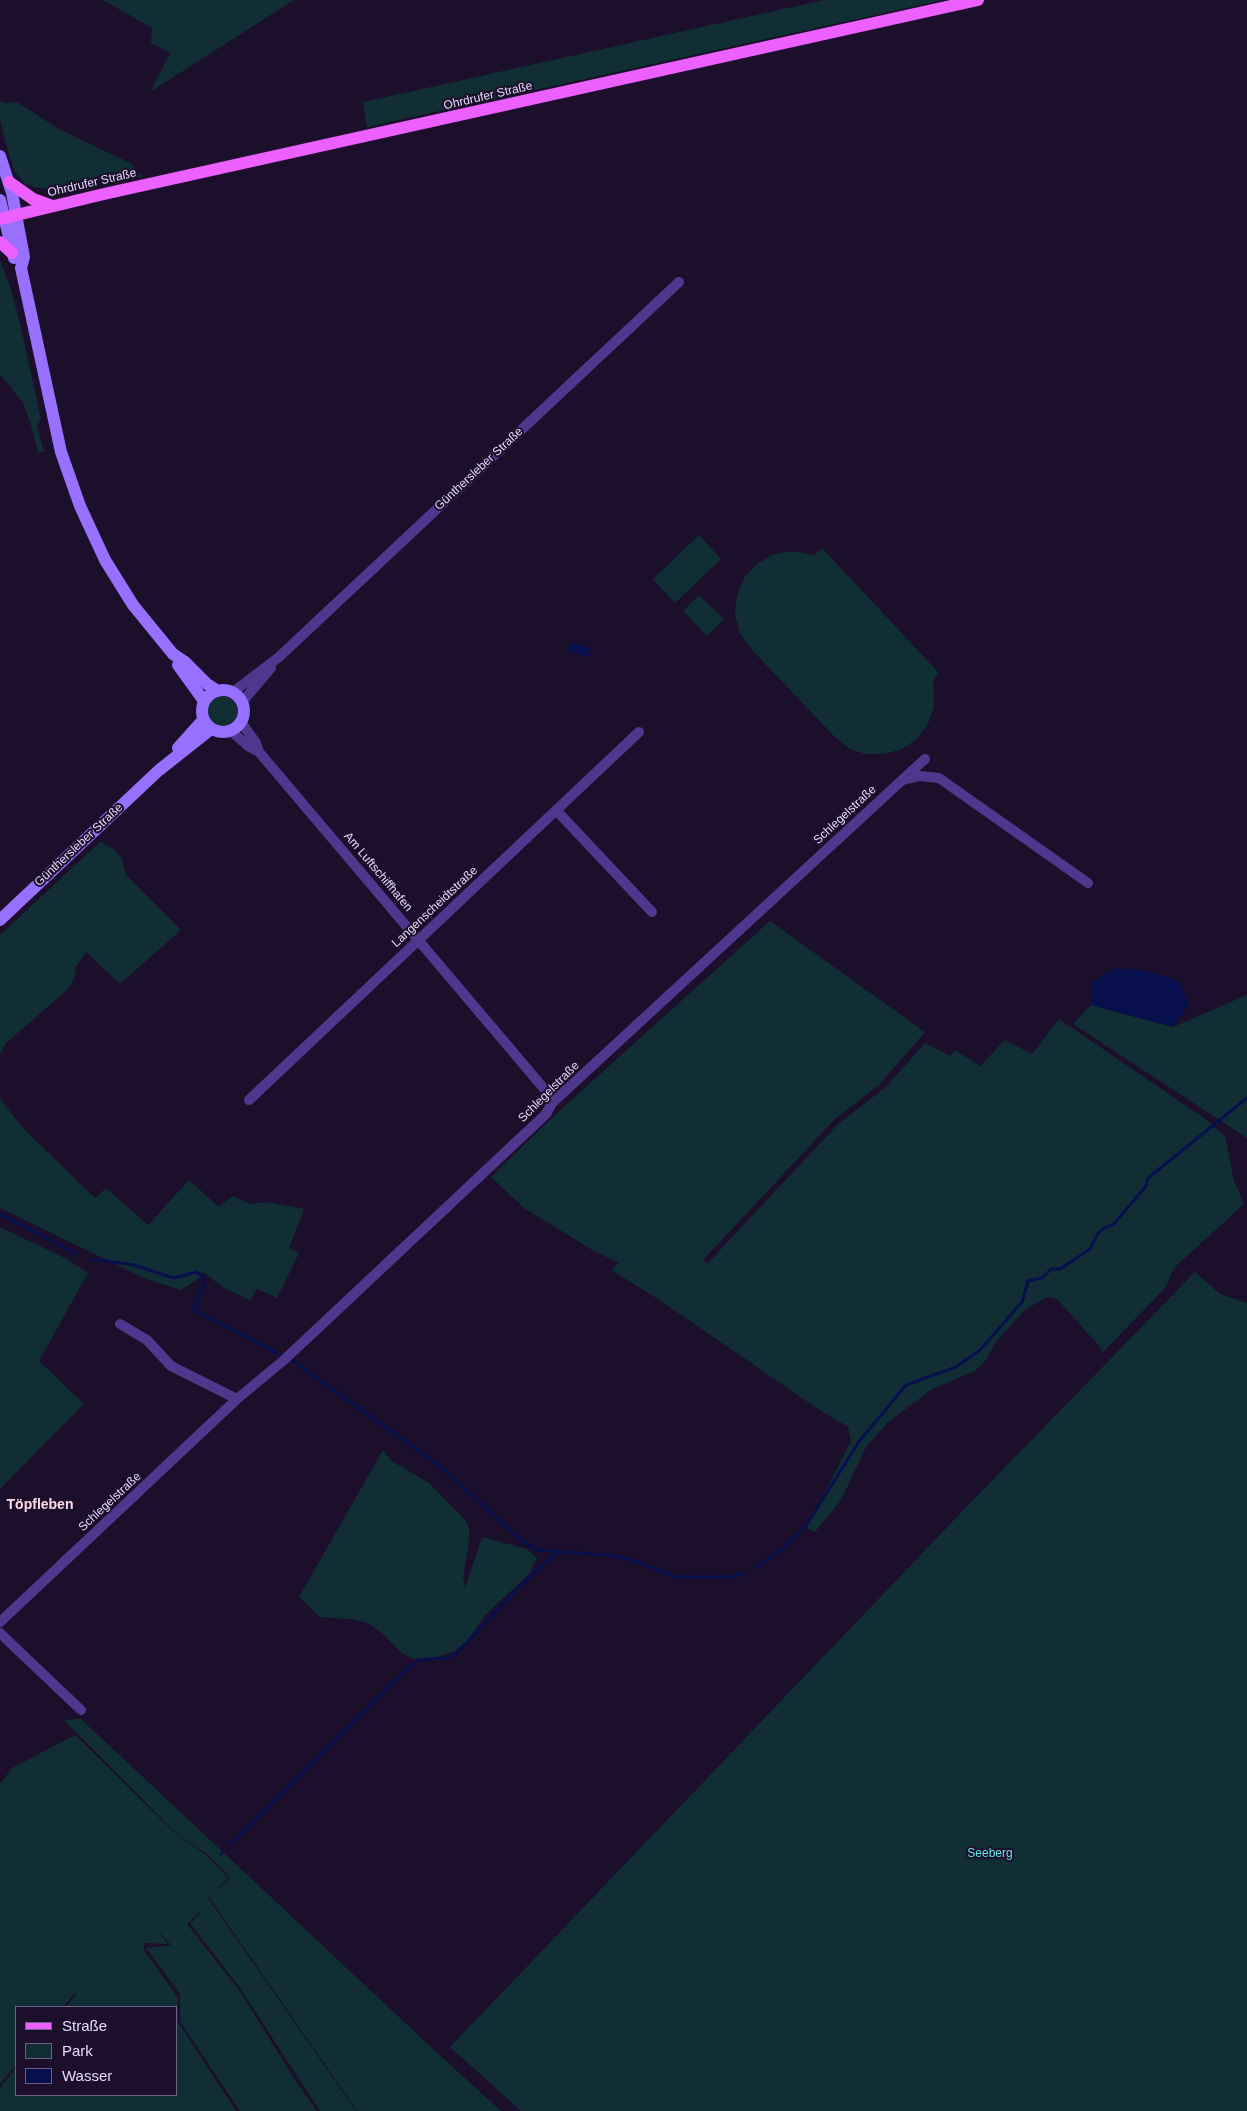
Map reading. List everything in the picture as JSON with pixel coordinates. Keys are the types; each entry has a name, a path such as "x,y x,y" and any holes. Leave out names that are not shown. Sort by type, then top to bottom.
{"main road":[{"name":"Ohrdrufer Straße","path":"7,217 978,0"},
{"path":"0,156 9,182 7,217 12,253 16,263 21,268"},
{"path":"9,182 33,199 52,206"},
{"path":"0,200 24,257 21,268 62,452 80,506 105,560 132,605 173,654 180,668 204,701"},
{"path":"0,242 12,253"},
{"path":"173,654 185,662 207,684 218,690 232,692 242,702 244,715 236,726 221,732 207,724 202,714 204,701 218,690"},
{"name":"Günthersleber Straße","path":"0,920 207,724"}],"street":[{"name":"Günthersleber Straße","path":"232,692 279,657 679,282"},
{"name":"Günthersleber Straße","path":"242,702 260,683 279,657"},
{"name":"Am Luftschiffhafen","path":"236,726 248,746 259,752 419,939 546,1091 552,1103"},
{"name":"Langenscheidtstraße","path":"249,1100 639,732"},
{"name":"Schlegelstraße","path":"0,1622 237,1399 284,1360 532,1128 546,1114 552,1103 925,758"},
{"path":"901,781 920,776 939,778 1088,883"},
{"path":"556,810 652,912"},
{"path":"120,1324 147,1340 171,1366 237,1399"},
{"path":"0,1633 81,1710"}],"green space":[{"path":"103,0 294,0 150,92 170,53 151,43 152,28"},
{"path":"824,0 943,0 367,127 363,102"},
{"path":"0,101 5,103 17,102 59,129 132,164 135,170 143,177 86,182 57,188 37,188 24,183 15,172 8,152 0,120"},
{"path":"0,261 10,286 20,324 41,419 37,426 44,452 38,452 23,403 10,387 14,387 10,386 0,375"},
{"path":"699,535 721,559 675,603 653,579"},
{"path":"822,548 939,673 933,681 934,706 928,724 917,739 902,749 884,754 865,754 848,748 834,736 751,649 740,633 735,615 737,596 744,578 757,564 774,554 792,551 814,555"},
{"path":"699,595 724,619 707,636 683,611"},
{"path":"222,696 228,697 233,701 237,706 237,718 233,723 228,727 222,728 216,727 211,723 207,718 206,712 207,706 211,701 216,697"},
{"path":"100,842 112,848 122,858 126,875 181,930 120,984 86,952 76,967 74,979 67,990 6,1043 0,1054 0,935"},
{"path":"770,921 925,1032 879,1085 835,1119 703,1260 707,1264 838,1124 886,1087 925,1043 950,1056 955,1050 980,1066 1005,1040 1032,1054 1059,1019 1204,1118 1225,1136 1234,1181 1244,1204 1174,1268 1165,1288 1102,1353 1101,1348 1057,1299 1047,1297 1025,1310 995,1343 986,1360 975,1371 932,1389 887,1423 866,1447 841,1500 815,1532 807,1528 851,1441 848,1427 821,1411 658,1299 611,1270 619,1263 594,1251 524,1208 491,1177 557,1113"},
{"path":"1247,995 1247,1138 1073,1024 1091,1005 1173,1027"},
{"path":"0,1099 23,1128 95,1198 106,1188 148,1225 189,1180 219,1207 232,1196 250,1204 268,1202 304,1209 289,1248 299,1253 277,1298 257,1289 250,1300 224,1288 203,1272 198,1279 181,1290 146,1279 0,1208"},
{"path":"0,1227 67,1259 88,1273 39,1361 84,1404 0,1489"},
{"name":"Seeberg","path":"1195,1272 1220,1294 1247,1303 1247,2111 521,2111 450,2047 977,1496"},
{"path":"383,1450 392,1461 429,1483 466,1521 469,1529 469,1541 463,1577 465,1588 482,1537 527,1549 537,1558 529,1574 485,1615 469,1639 454,1652 436,1657 414,1659 402,1653 383,1634 368,1623 349,1619 320,1617 299,1597"},
{"path":"81,1719 501,2111 357,2111 209,1897 230,1878 206,1853 180,1837 64,1720"},
{"path":"75,1735 178,1836 205,1854 228,1878 208,1898 356,2111 320,2111 240,1988 190,1923 200,1912 187,1924 239,1990 297,2083 317,2111 240,2111 180,2021 180,1994 146,1948 171,1945 155,1927 168,1944 144,1943 144,1950 178,1998 178,2006 67,2006 76,1995 75,1993 64,2006 15,2006 15,2066 0,2084 0,1784 12,1768"},
{"path":"178,2022 236,2111 0,2111 0,2088 15,2069 15,2096 178,2096"}],"water":[{"path":"571,642 591,648 589,657 568,651"},
{"path":"1116,968 1142,970 1179,981 1189,1004 1173,1027 1091,1005 1092,982"}],"waterway":[{"path":"756,1567 784,1548 806,1526 858,1443 906,1385 956,1367 980,1350 1022,1302 1028,1281 1042,1278 1051,1269 1060,1269 1090,1249 1098,1233 1104,1228 1113,1225 1146,1186 1148,1178 1247,1098"},
{"path":"0,1214 77,1254"},
{"path":"92,1259 134,1265 174,1278 196,1272 204,1277 204,1287 193,1309 279,1354"},
{"path":"293,1361 440,1466 520,1539 537,1550 615,1556 632,1560 677,1577 729,1577 745,1573"},
{"path":"232,1843 404,1672 419,1660 447,1658 457,1653 526,1580 557,1553"}],"district":[{"name":"Töpfleben","path":"40,1505"}]}
